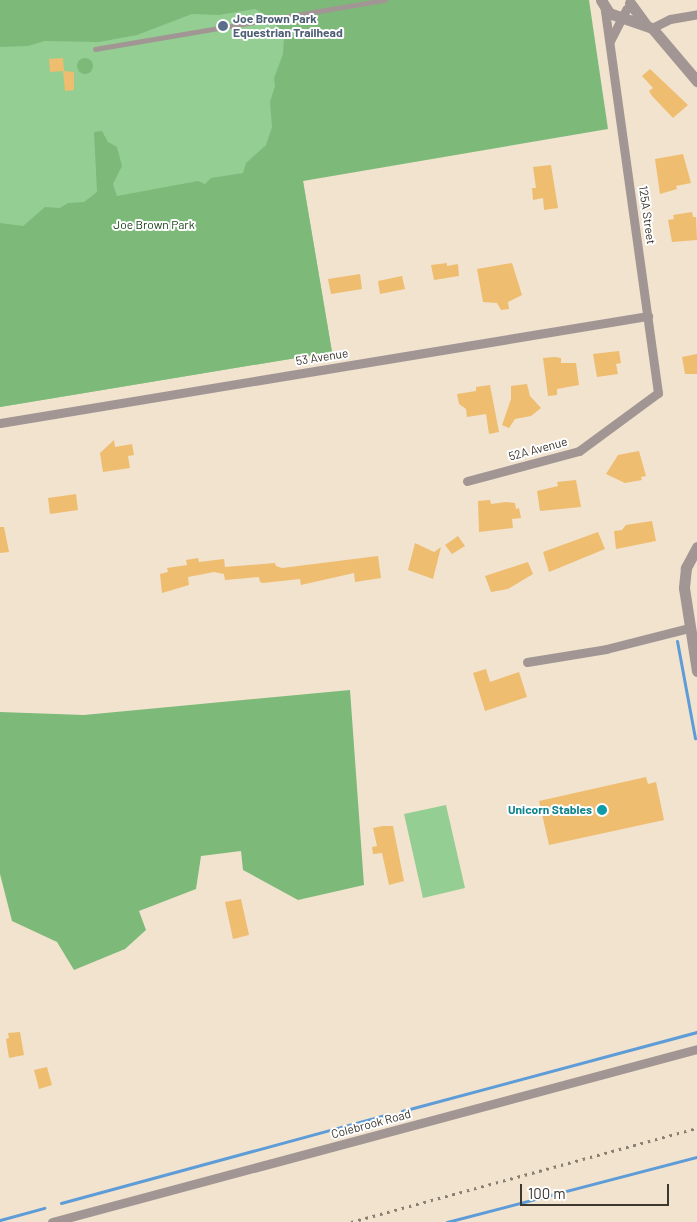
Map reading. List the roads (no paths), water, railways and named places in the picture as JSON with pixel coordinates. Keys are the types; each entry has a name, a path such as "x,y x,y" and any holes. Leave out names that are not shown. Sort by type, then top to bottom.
{"street":[{"path":"610,41 618,8 648,26 697,82"},
{"name":"125A Street","path":"618,8 610,41 658,393"},
{"path":"648,26 670,19 697,14"},
{"name":"53 Avenue","path":"0,423 648,316"},
{"name":"52A Avenue","path":"467,481 579,451 658,393"},
{"path":"697,548 686,568 684,588 697,671"},
{"path":"527,662 606,649 689,628"},
{"name":"Colebrook Road","path":"52,1222 697,1050"}],"lane":[{"path":"95,49 385,0"}],"waterway":[{"path":"677,641 695,738"},
{"path":"402,1111 697,1032"},
{"path":"61,1203 388,1114"},
{"path":"447,1222 697,1157"},
{"path":"0,1220 44,1208"}],"railway":[{"path":"351,1222 697,1128"}],"place":[{"name":"Joe Brown Park Equestrian Trailhead","path":"223,26"},
{"name":"Unicorn Stables","path":"602,810"}],"park label":[{"name":"Joe Brown Park","path":"154,225"}]}
